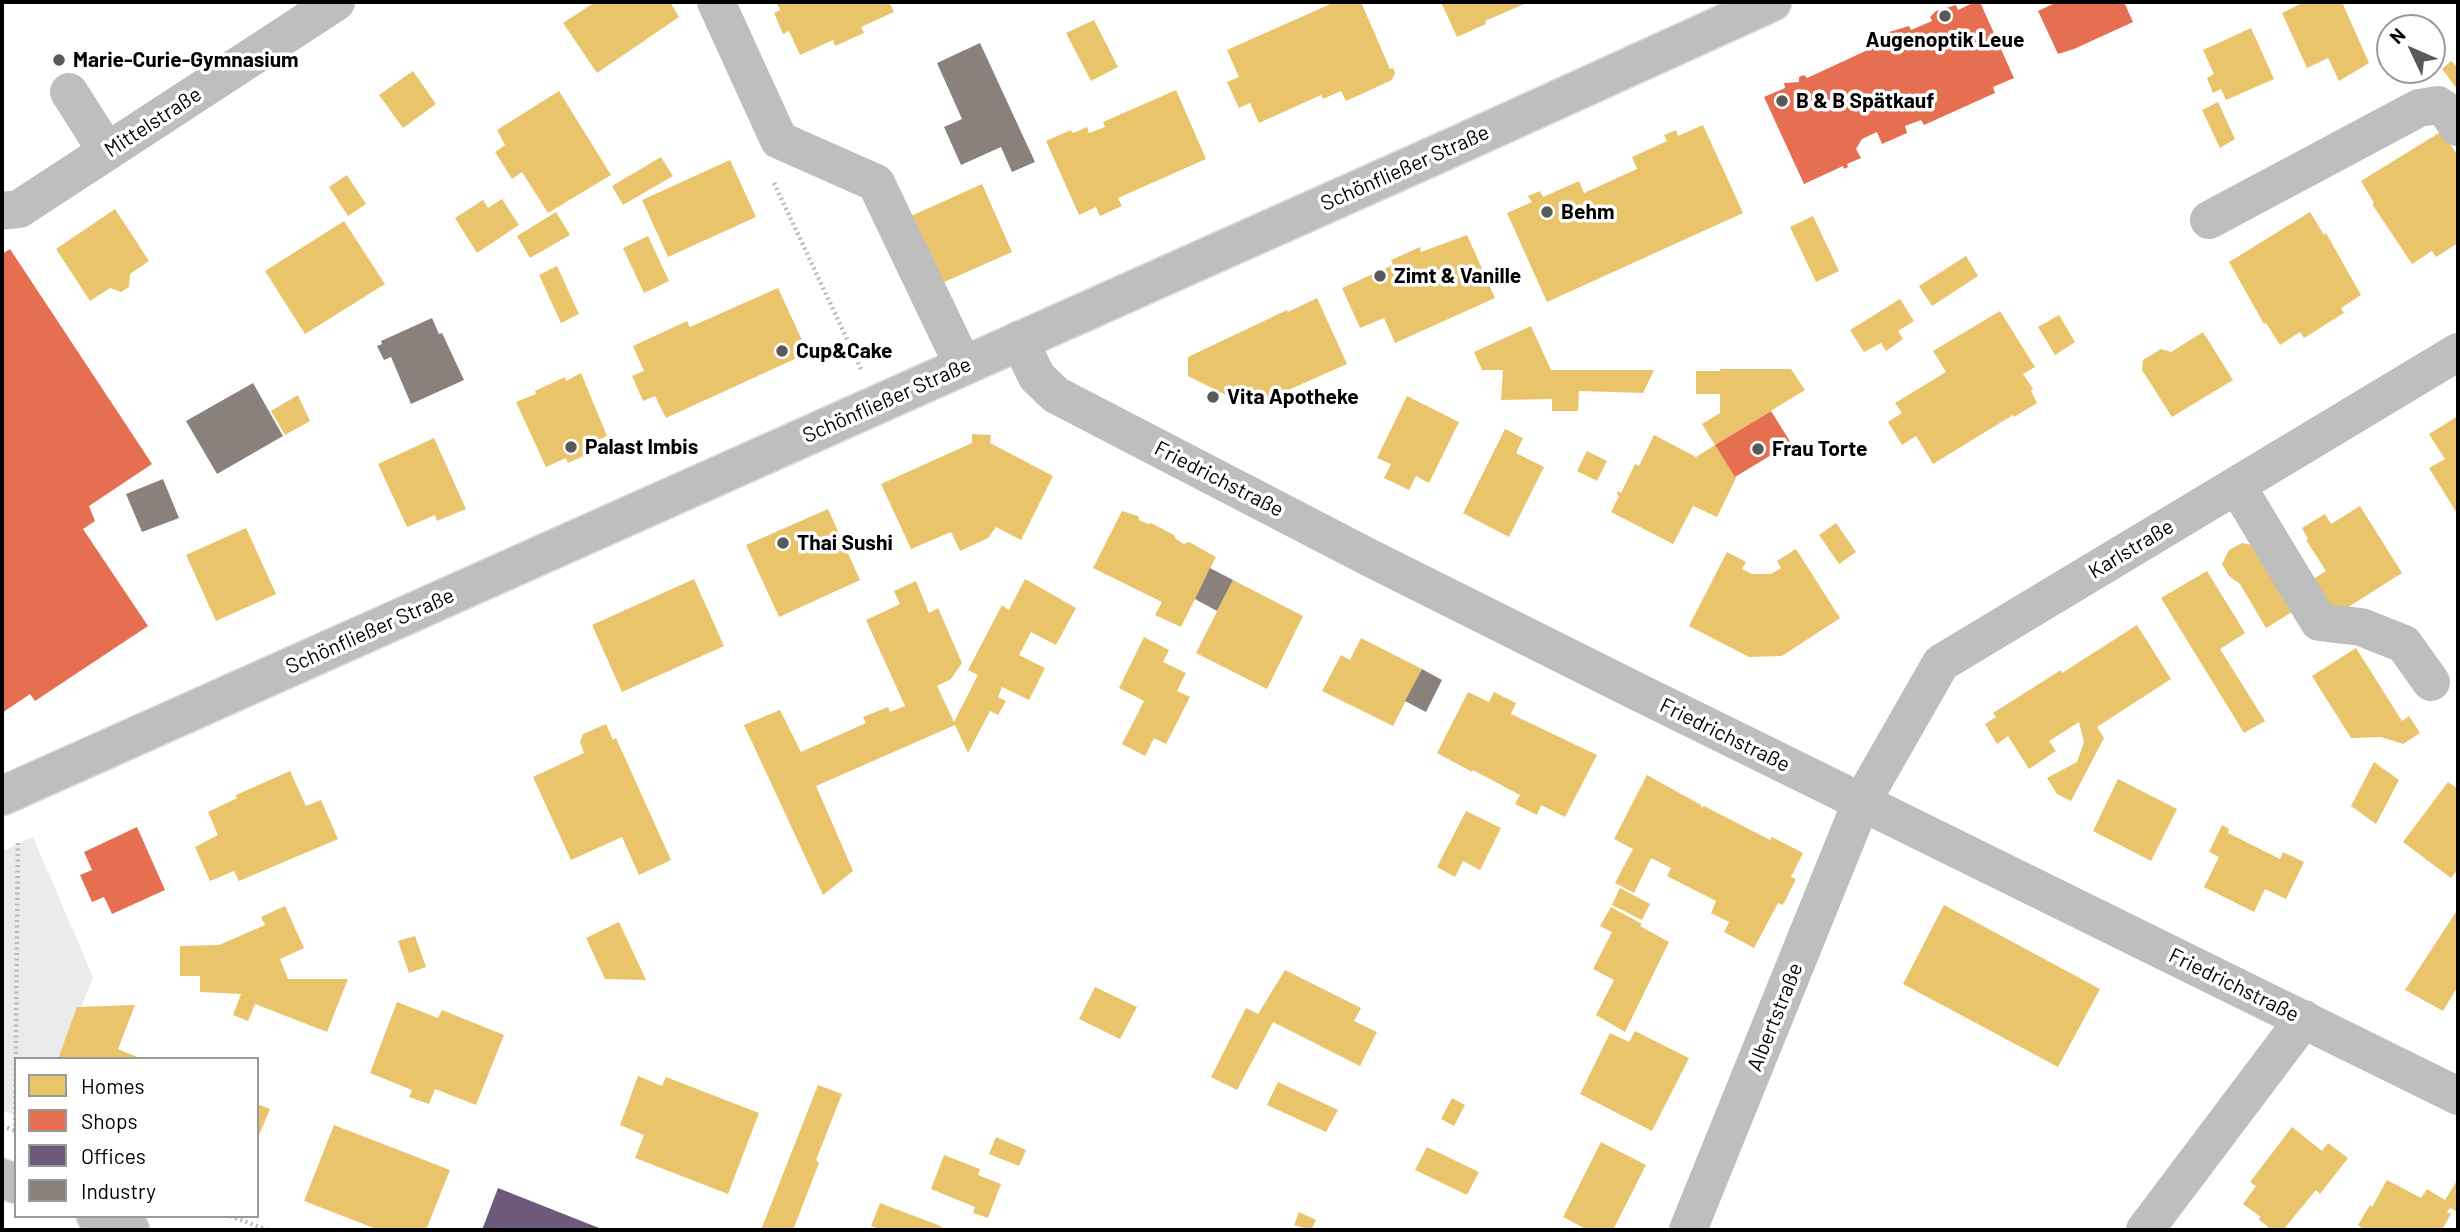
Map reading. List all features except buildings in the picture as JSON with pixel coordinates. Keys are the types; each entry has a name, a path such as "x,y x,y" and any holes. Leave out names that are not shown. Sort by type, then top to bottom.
{"street":[{"name":"Mittelstraße","path":"2,211 19,209 336,2"},
{"path":"716,2 779,140 876,183 963,365"},
{"name":"Schönfließer Straße","path":"2,796 1460,145 1772,2"},
{"path":"69,92 107,152"},
{"path":"2209,220 2419,108 2438,105 2448,112 2458,127"},
{"name":"Friedrichstraße","path":"1019,340 1037,377 1056,395 1370,558 2458,1096"},
{"name":"Karlstraße","path":"1861,803 1941,663 2458,352"},
{"path":"2237,486 2319,622 2361,627 2404,643 2431,682"},
{"name":"Albertstraße","path":"1688,1230 1861,803"},
{"path":"2144,1230 2304,1019"},
{"path":"101,1218 130,1230"}],"path":[{"path":"16,1057 18,840"},
{"path":"235,1218 268,1230"}],"shaded area":[{"path":"33,837 93,977 62,1057 14,1057 14,1114 2,1111 2,851"}],"place":[{"name":"Augenoptik Leue","path":"1945,16"},
{"name":"Marie-Curie-Gymnasium","path":"59,60"},
{"name":"B & B Spätkauf","path":"1782,101"},
{"name":"Behm","path":"1547,212"},
{"name":"Zimt & Vanille","path":"1380,276"},
{"name":"Cup&Cake","path":"782,351"},
{"name":"Vita Apotheke","path":"1213,397"},
{"name":"Palast Imbis","path":"571,447"},
{"name":"Frau Torte","path":"1758,449"},
{"name":"Thai Sushi","path":"783,543"}]}
